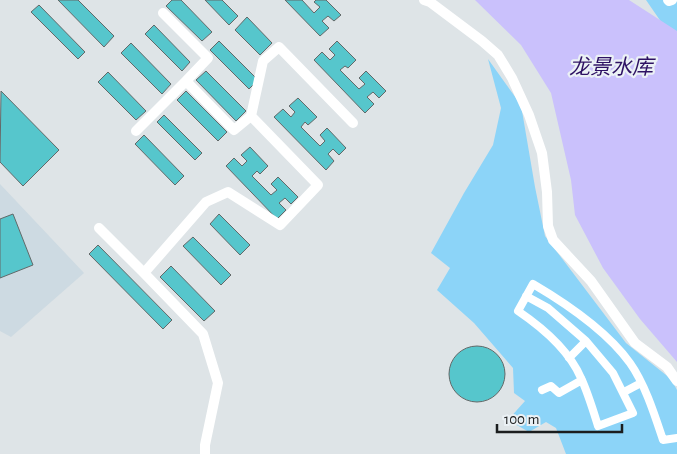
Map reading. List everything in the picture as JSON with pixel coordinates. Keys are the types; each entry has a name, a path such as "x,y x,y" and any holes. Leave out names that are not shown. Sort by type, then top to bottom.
{"street":[{"path":"424,0 430,2 498,55 512,78 529,115 542,152 547,192 548,226 553,240 591,282 635,343 666,367 677,381"},
{"path":"136,131 208,58 163,13"},
{"path":"186,82 234,130 251,116 262,61 280,47 353,123"},
{"path":"144,273 206,202 228,192 280,225 318,185 251,116"},
{"path":"99,228 203,334 218,383 205,445 205,454"},
{"path":"526,296 548,308 586,341 613,373 624,392 634,413 598,426 582,380 569,358 533,321 518,311 526,296 533,284 555,297 594,326 620,350 631,364 648,397 663,440 677,438"},
{"path":"548,308 555,297"},
{"path":"620,350 632,339"},
{"path":"569,358 586,341"},
{"path":"542,390 551,386 559,393 582,380"},
{"path":"624,392 641,383"}],"shaded area":[{"path":"646,0 677,0 677,45"},
{"path":"488,59 521,105 545,236 626,343 671,379 677,390 677,454 566,454 556,428 546,422 529,432 508,420 525,401 514,393 513,368 474,323 437,290 450,268 431,253 493,145 501,108"},
{"path":"0,184 84,273 11,337 0,331"}],"water":[{"name":"龙景水库","path":"475,0 629,0 677,31 677,362 640,319 603,268 575,215 571,180 551,93 521,45"}],"building":[{"path":"58,0 78,0 114,36 104,47"},
{"path":"172,0 181,0 212,32 202,41 166,6"},
{"path":"205,0 222,0 238,16 229,25"},
{"path":"285,0 302,0 314,13 320,7 314,2 316,0 326,0 341,15 334,21 328,16 322,21 329,28 320,36"},
{"path":"39,5 85,52 78,59 31,12"},
{"path":"247,17 272,43 260,55 235,30"},
{"path":"154,25 190,62 182,71 145,34"},
{"path":"219,41 258,80 249,89 210,50"},
{"path":"337,41 356,60 348,68 345,66 340,70 359,89 365,84 359,78 366,71 386,91 379,98 373,92 367,97 374,104 365,113 314,60 322,52 330,60 335,55 329,49"},
{"path":"131,43 171,84 162,94 121,53"},
{"path":"206,71 246,111 236,121 196,80"},
{"path":"108,72 146,111 136,120 98,82"},
{"path":"1,91 59,150 23,186 0,162"},
{"path":"186,91 227,132 218,141 177,100"},
{"path":"298,98 317,117 308,125 305,122 301,127 320,146 325,141 320,135 327,128 346,148 339,155 333,149 328,154 334,161 326,170 274,117 283,109 291,117 295,112 289,106"},
{"path":"164,115 202,153 195,160 157,122"},
{"path":"144,135 184,176 175,185 135,144"},
{"path":"250,147 268,166 260,174 257,171 252,176 271,195 277,190 271,184 278,177 298,197 291,204 285,198 279,203 286,210 277,219 226,166 234,158 242,166 247,161 241,155"},
{"path":"13,214 33,265 0,278 0,219"},
{"path":"219,214 250,245 240,255 210,224"},
{"path":"193,237 231,275 221,285 183,246"},
{"path":"98,245 172,320 163,329 89,254"},
{"path":"171,266 215,311 204,321 160,277"},
{"path":"472,346 482,346 497,354 503,363 505,374 503,385 497,394 482,402 472,402 461,397 454,390 449,379 449,369 454,358 461,351"}]}
